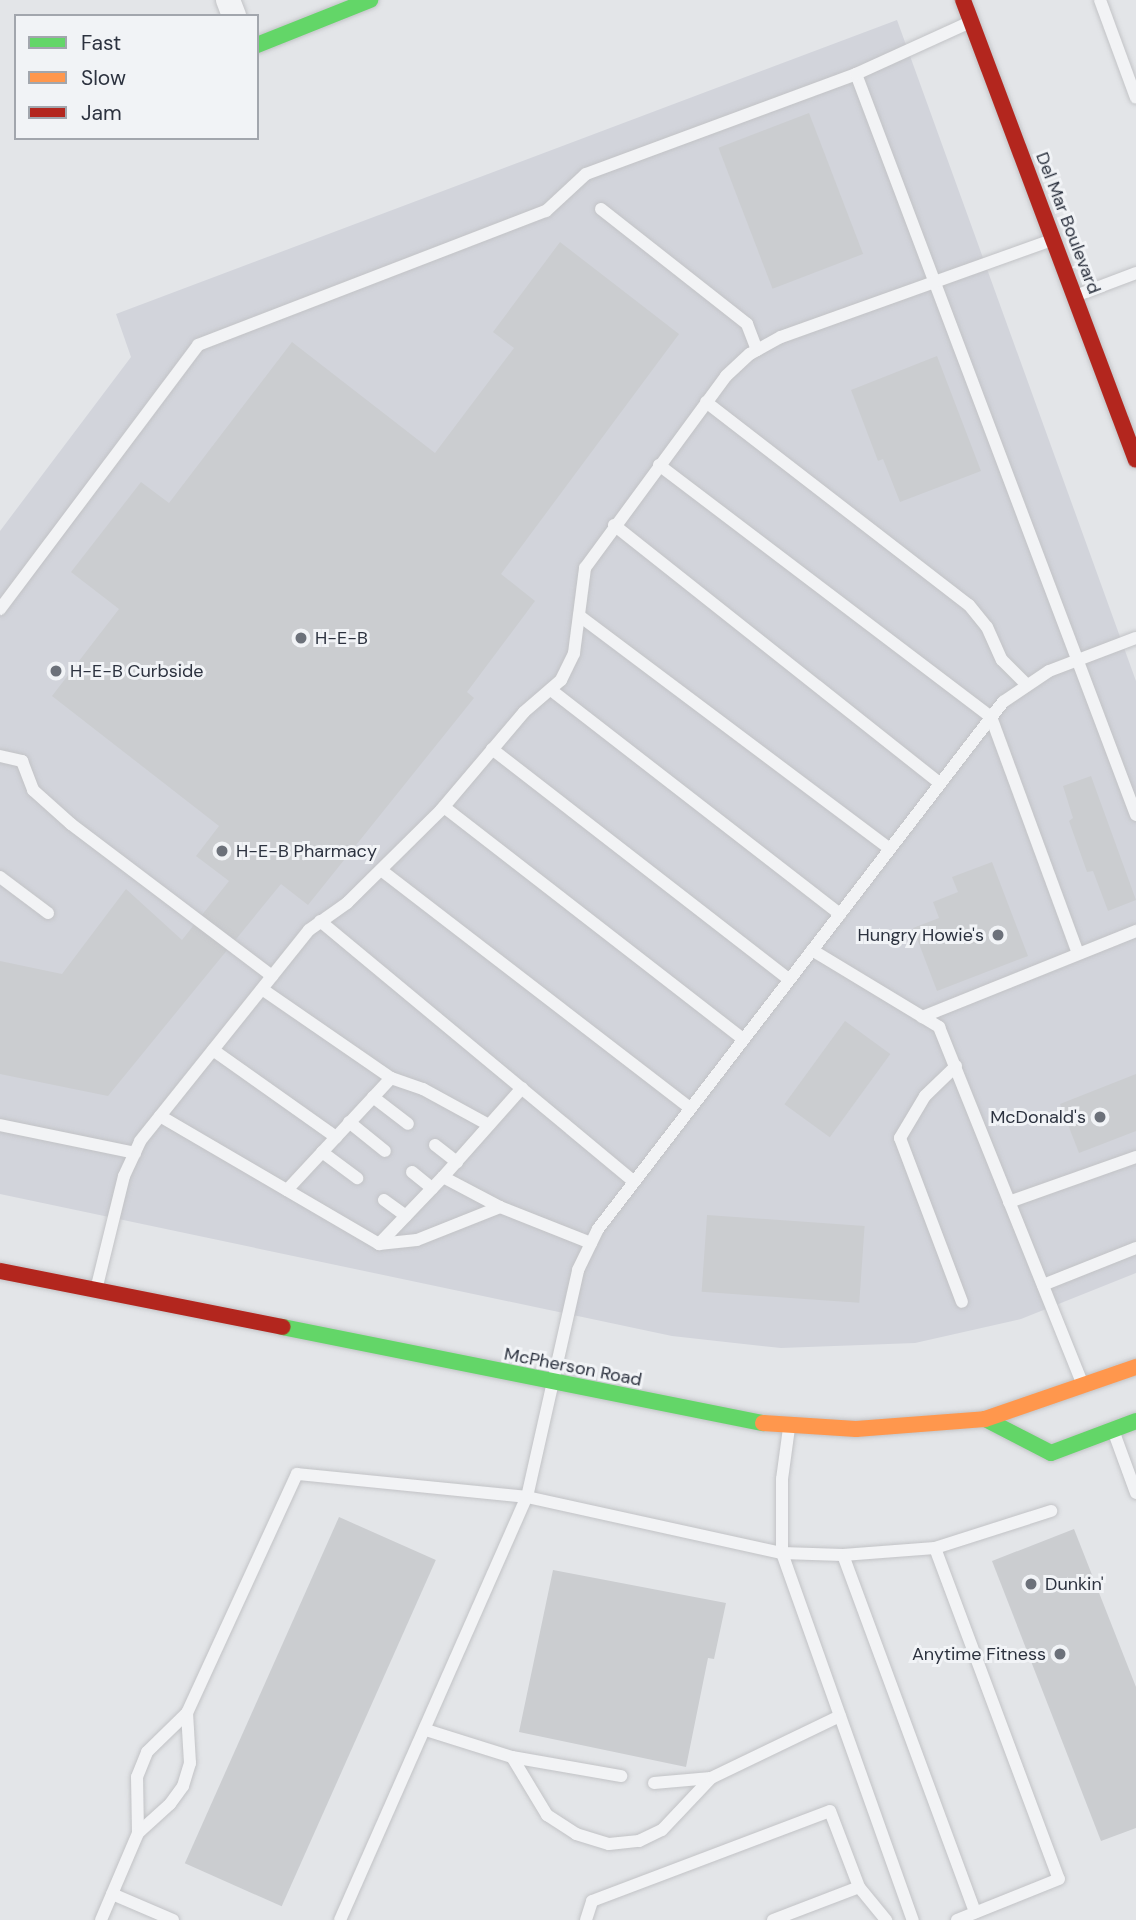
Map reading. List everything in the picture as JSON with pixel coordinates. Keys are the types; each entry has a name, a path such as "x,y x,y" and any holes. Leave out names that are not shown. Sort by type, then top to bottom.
{"main road":[{"path":"259,44 370,0"},
{"name":"Del Mar Boulevard","path":"963,0 1136,460"},
{"name":"McPherson Road","path":"0,1271 555,1384 789,1427 856,1429 985,1419 1084,1388 1136,1367"},
{"path":"985,1419 1051,1452 1136,1421"}],"lane":[{"path":"1100,0 1136,98"},
{"path":"0,609 198,345 546,211 586,174 856,74 971,21"},
{"path":"856,74 1080,659 1136,815"},
{"path":"601,209 747,324 757,351"},
{"path":"96,1290 124,1176 135,1153 160,1116 261,989 320,921 348,903 444,807 524,712 551,690 574,653 582,617 585,568 726,376 757,351 781,337 1054,240"},
{"path":"1075,296 1136,272"},
{"path":"706,402 969,605 987,627 1002,660 1026,684"},
{"path":"659,465 991,717 1078,954"},
{"path":"614,525 940,783"},
{"path":"582,617 890,849"},
{"path":"340,1920 527,1497 579,1270 591,1243 690,1108 991,717 1026,684 1080,659 1136,638"},
{"path":"551,690 840,914"},
{"path":"492,750 789,979"},
{"path":"0,755 22,761 33,790 71,824 272,976"},
{"path":"444,807 743,1040"},
{"path":"381,870 690,1108"},
{"path":"0,877 48,913"},
{"path":"320,921 634,1182"},
{"path":"922,1017 1136,931"},
{"path":"812,950 939,1027 1084,1388"},
{"path":"261,989 391,1077 424,1089 489,1125"},
{"path":"212,1051 336,1137"},
{"path":"956,1066 925,1096 900,1138 962,1302"},
{"path":"287,1190 391,1077"},
{"path":"379,1244 522,1088"},
{"path":"373,1097 408,1124"},
{"path":"160,1116 379,1244 417,1240 500,1208"},
{"path":"349,1122 385,1151"},
{"path":"0,1125 135,1153"},
{"path":"435,1145 457,1162"},
{"path":"322,1152 357,1178"},
{"path":"1009,1202 1136,1157"},
{"path":"412,1172 432,1188"},
{"path":"443,1177 500,1208 591,1243"},
{"path":"384,1200 406,1216"},
{"path":"1043,1285 1136,1248"},
{"path":"789,1427 782,1479 782,1553 913,1920"},
{"path":"1113,1429 1136,1493"},
{"path":"101,1920 138,1833 137,1777 147,1752 187,1713 297,1474 527,1497 782,1553 843,1555 935,1548 1051,1511"},
{"path":"935,1548 1059,1879 957,1920"},
{"path":"843,1555 975,1912"},
{"path":"138,1833 170,1804 183,1786 190,1763 187,1713"},
{"path":"654,1783 711,1778 840,1716"},
{"path":"426,1730 512,1757 621,1776"},
{"path":"512,1757 547,1815 576,1834 609,1844 639,1842 662,1830 711,1778"},
{"path":"586,1920 592,1900 830,1811 859,1887 886,1920"},
{"path":"773,1920 859,1887"},
{"path":"112,1894 173,1920"}],"shaded area":[{"path":"897,20 1136,681 1136,1273 1021,1319 915,1343 781,1348 672,1336 0,1194 0,531 131,357 116,314"}],"building":[{"path":"809,113 863,254 773,289 718,148"},
{"name":"H-E-B","path":"560,242 679,334 501,574 535,601 467,692 474,698 308,905 281,884 108,1096 0,1074 0,961 62,974 126,889 182,940 229,881 196,856 219,826 52,696 119,609 71,572 141,482 169,503 292,342 435,453 514,348 493,332"},
{"path":"937,356 981,471 900,502 883,459 878,461 851,390"},
{"path":"1091,776 1136,900 1108,911 1093,871 1087,872 1069,821 1073,818 1063,786"},
{"path":"992,862 1028,956 937,991 913,928 939,918 933,902 958,892 952,877"},
{"path":"845,1021 890,1054 830,1137 784,1104"},
{"name":"McDonald's","path":"1136,1074 1136,1131 1079,1153 1060,1104"},
{"path":"707,1215 865,1226 859,1303 702,1292"},
{"path":"339,1517 436,1560 282,1906 185,1863"},
{"path":"1074,1529 1136,1687 1136,1828 1101,1841 992,1561"},
{"path":"553,1570 726,1603 714,1659 708,1658 686,1767 519,1732"}],"traffic: fast":[{"path":"259,44 370,0"},
{"path":"282,1327 763,1423"},
{"path":"985,1419 1051,1453 1136,1421"}],"traffic: slow":[{"path":"763,1423 856,1429 985,1419 1136,1367"}],"traffic: jam":[{"path":"963,0 1136,460"},
{"path":"0,1271 282,1327"}],"place":[{"name":"H-E-B","path":"301,638"},
{"name":"H-E-B Curbside","path":"56,671"},
{"name":"H-E-B Pharmacy","path":"222,851"},
{"name":"Hungry Howie's","path":"998,935"},
{"name":"McDonald's","path":"1100,1117"},
{"name":"Dunkin'","path":"1031,1584"},
{"name":"Anytime Fitness","path":"1060,1654"}]}
